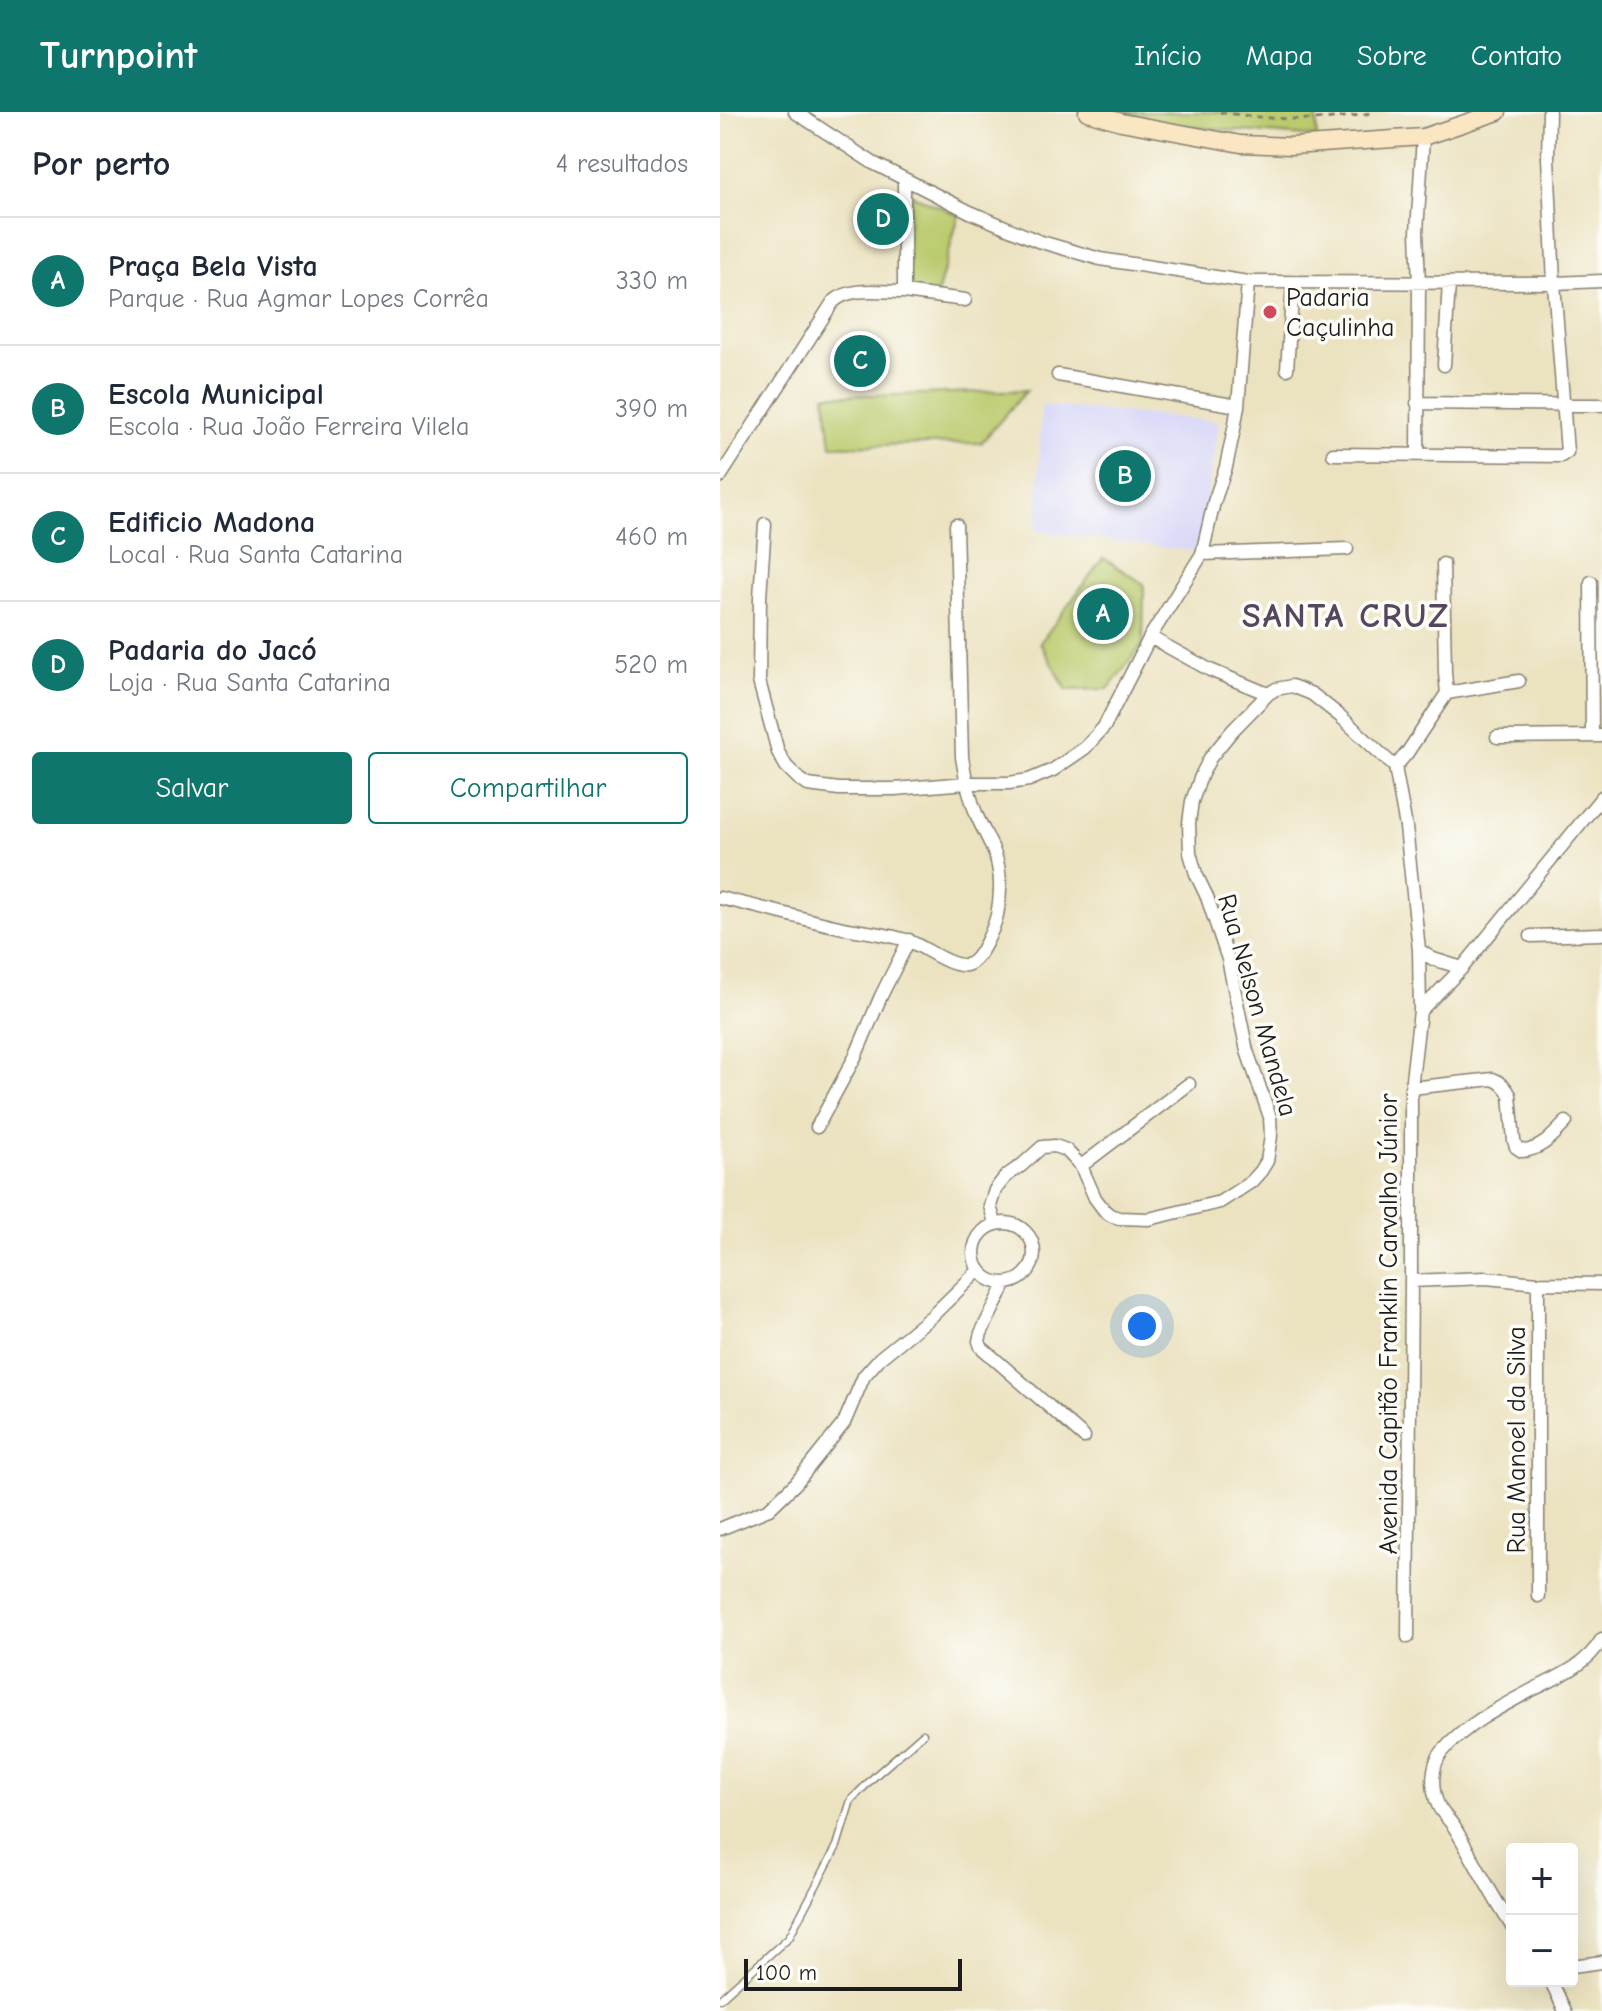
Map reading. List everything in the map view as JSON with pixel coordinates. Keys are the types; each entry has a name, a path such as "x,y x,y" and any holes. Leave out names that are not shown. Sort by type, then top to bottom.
{"street":[{"path":"795,112 873,163 970,212 1038,241 1100,259 1248,282 1419,284 1602,281"},
{"path":"1087,112 1121,122 1241,144 1291,146 1423,137 1498,112"},
{"path":"1333,454 1563,455 1567,449 1554,283 1549,112"},
{"path":"1418,454 1417,232 1423,137"},
{"path":"904,180 904,292"},
{"path":"765,524 759,681 778,752 798,778 808,785 839,789 895,789 1009,783 1029,780 1053,770 1085,748 1104,727 1150,637 1202,554 1226,467 1238,406 1248,282"},
{"path":"1287,369 1293,283"},
{"path":"1444,365 1449,283"},
{"path":"720,477 833,302 841,295 853,292 904,292 965,300"},
{"path":"1058,375 1238,406"},
{"path":"1417,403 1602,405"},
{"path":"720,898 841,928 909,940 946,960 963,965 977,959 997,917 1000,893 998,859 966,783 961,739 956,525"},
{"path":"1202,554 1347,549"},
{"path":"1150,637 1266,696 1292,686 1312,694 1395,767 1447,693 1443,564"},
{"path":"1497,737 1597,736 1591,582"},
{"path":"1447,693 1519,681"},
{"name":"Rua Nelson Mandela","path":"1081,1166 1095,1198 1110,1215 1149,1219 1220,1202 1251,1182 1267,1161 1270,1117 1247,1051 1228,959 1190,853 1189,823 1192,801 1210,758 1266,696"},
{"name":"Avenida Capitão Franklin Carvalho Júnior","path":"1395,767 1406,827 1419,950 1420,1011 1411,1088 1408,1637"},
{"path":"1420,1011 1462,968 1602,797"},
{"path":"1531,936 1602,934"},
{"path":"817,1127 855,1057 909,940"},
{"path":"1419,950 1433,959 1462,968"},
{"path":"1411,1088 1498,1081 1510,1095 1514,1141 1522,1151 1543,1144 1566,1122"},
{"path":"995,1223 990,1206 995,1190 1006,1176 1042,1147 1061,1147 1081,1166 1189,1084"},
{"path":"1008,1222 1020,1226 1030,1236 1035,1248 1028,1272 1018,1280 996,1282 979,1270 974,1259 978,1237 985,1228 995,1223 1008,1222"},
{"path":"720,1529 769,1509 787,1491 844,1423 864,1376 979,1270"},
{"path":"1411,1281 1486,1278 1602,1284"},
{"path":"1006,1283 981,1333 981,1347 1084,1437"},
{"name":"Rua Manoel da Silva","path":"1538,1283 1538,1596"},
{"path":"1506,1917 1454,1826 1438,1805 1433,1785 1434,1769 1440,1754 1469,1727 1575,1667 1590,1657 1602,1639"},
{"path":"1578,1965 1602,1962"},
{"path":"1554,1987 1565,2011"}],"lane":[{"path":"720,1999 789,1937 837,1846 851,1800 923,1734"}],"path":[{"path":"1220,112 1310,120 1375,112"}],"shaded area":[{"path":"1041,405 1219,421 1198,552 1037,531"}],"green space":[{"path":"1124,112 1316,112 1317,137 1167,125"},
{"path":"910,194 959,215 937,295 905,290"},
{"path":"1027,390 981,443 831,446 825,395"},
{"path":"1103,558 1144,584 1143,644 1108,689 1067,690 1040,643"}],"place":[{"name":"Padaria do Jacó","path":"883,219"},
{"name":"Padaria Caçulinha","path":"1270,312"},
{"name":"Edificio Madona","path":"860,361"},
{"name":"Escola Municipal","path":"1125,476"},
{"name":"Praça Bela Vista","path":"1103,614"}],"district":[{"name":"SANTA CRUZ","path":"1346,615"}]}
